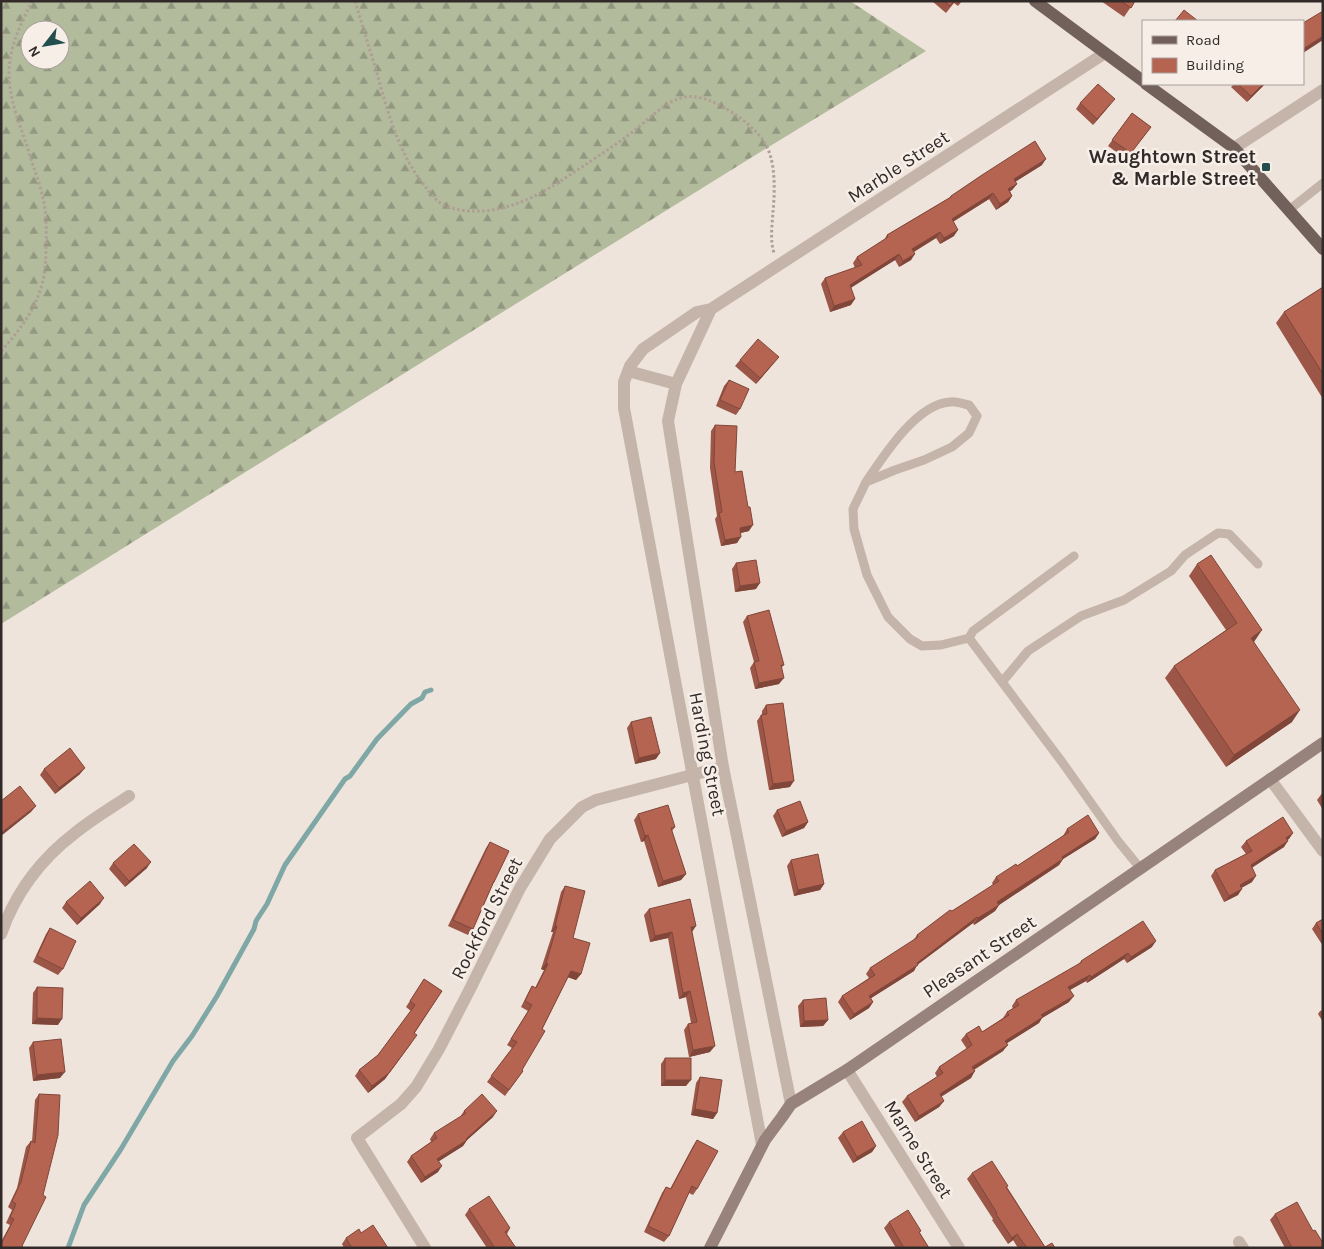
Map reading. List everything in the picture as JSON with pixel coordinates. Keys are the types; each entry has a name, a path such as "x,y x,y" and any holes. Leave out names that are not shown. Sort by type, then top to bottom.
{"main road":[{"path":"1035,1 1142,80"},
{"path":"1147,85 1234,148 1323,249"}],"street":[{"name":"Marble Street","path":"628,371 643,349 697,312 711,309 1105,53"},
{"path":"1234,148 1323,90"},
{"path":"628,371 676,384 711,309"},
{"name":"Harding Street","path":"628,371 624,382 624,408 762,1145"},
{"name":"Harding Street","path":"676,384 668,420 723,766 791,1104"},
{"name":"Pleasant Street","path":"710,1248 762,1145 791,1104 847,1070 1323,743"},
{"name":"Rockford Street","path":"425,1248 356,1138 401,1104 416,1088 439,1049 520,888 550,839 582,807 596,800 723,766"},
{"path":"1270,779 1323,851"},
{"path":"1,934 16,900 33,875 53,852 75,832 129,796"},
{"name":"Marne Street","path":"847,1070 959,1248"}],"lane":[{"path":"1288,210 1323,183"},
{"path":"866,482 952,447 969,432 977,416 969,405 950,402 932,407 911,423 882,458 866,482 853,509 854,529 867,575 888,617 910,639 922,646 941,645 968,638 973,631 1074,556"},
{"path":"1002,682 1028,651 1081,616 1124,600 1171,571 1186,555 1218,533 1229,534 1258,564"},
{"path":"968,638 1140,868"}],"path":[{"path":"1,351 20,330 29,316 44,279 47,228 45,211 41,190 16,112 10,88 9,72 15,38 32,1"},
{"path":"355,1 382,93 403,148 411,167 439,202 465,211 498,210 516,204 540,193 596,158 678,99 686,96 696,96 716,103 732,112 757,132 769,151 774,185 773,251 780,265"}],"green space":[{"path":"1,1 850,1 926,51 1,624"}],"building":[{"path":"944,1 954,1 950,6"},
{"path":"1121,1 1135,1 1131,8"},
{"path":"1184,10 1197,20 1176,20"},
{"path":"1323,11 1323,36 1304,48 1304,22"},
{"path":"1098,84 1115,99 1097,119 1080,103"},
{"path":"1239,85 1262,85 1251,96"},
{"path":"1132,113 1151,127 1131,153 1112,140"},
{"path":"1035,141 1046,159 1014,179 1017,184 1008,189 1012,196 1000,204 993,193 952,219 958,230 944,238 940,232 912,249 915,254 903,261 899,254 850,285 855,299 834,306 825,278 862,265 857,257 888,237 887,235 951,197"},
{"path":"1323,287 1323,374 1284,312"},
{"path":"758,339 779,357 760,378 740,360"},
{"path":"729,380 749,389 740,409 720,400"},
{"path":"715,425 737,426 735,472 742,471 753,525 740,528 741,537 725,540 719,513 722,512 714,462"},
{"path":"1211,555 1262,630 1251,638 1300,710 1234,755 1174,666 1237,623 1197,564"},
{"path":"756,560 760,583 740,586 736,563"},
{"path":"769,610 784,665 781,665 784,678 759,683 754,662 759,661 747,616"},
{"path":"783,703 794,781 773,784 761,715 767,714 766,705"},
{"path":"651,717 660,753 639,758 631,722"},
{"path":"70,748 85,768 59,788 44,769"},
{"path":"20,786 36,806 1,833 1,801"},
{"path":"800,801 808,822 786,831 777,810"},
{"path":"668,805 675,827 671,828 686,874 663,881 648,835 645,836 638,814"},
{"path":"1088,815 1099,833 997,902 999,905 977,917 917,963 918,965 869,996 873,1002 854,1014 842,996 875,975 870,968 918,937 917,935 950,910 952,911 999,881 996,877 1016,864 1017,866 1069,832 1067,829"},
{"path":"1283,817 1293,833 1286,838 1288,841 1251,865 1256,876 1240,885 1242,889 1229,896 1215,870 1252,851 1246,841"},
{"path":"490,842 509,851 473,929 453,920"},
{"path":"134,844 151,862 129,881 113,863"},
{"path":"818,854 824,884 798,890 791,860"},
{"path":"90,881 104,898 81,918 66,902"},
{"path":"565,886 585,891 573,938 590,943 581,974 571,971 542,1029 545,1031 523,1071 509,1090 491,1076 517,1042 511,1039 532,1005 525,1001 532,986 536,988 548,964 546,963 557,926 555,926"},
{"path":"690,899 696,926 691,927 715,1046 693,1050 688,1024 697,1022 690,991 683,993 672,932 655,936 649,909"},
{"path":"1323,919 1323,934 1316,923"},
{"path":"1143,921 1156,941 1131,957 1128,953 1091,977 1090,975 1068,987 1074,996 1041,1015 1043,1017 1005,1041 1008,1045 972,1067 975,1071 940,1094 944,1101 919,1116 907,1096 943,1073 939,1067 972,1045 966,1034 979,1026 982,1032 1009,1015 1007,1012 1019,1005 1016,1000 1082,962"},
{"path":"50,928 76,941 63,969 37,956"},
{"path":"424,979 442,991 414,1033 417,1035 389,1073 372,1086 359,1070 378,1055 415,1005 410,1001"},
{"path":"37,987 63,988 62,1019 37,1018"},
{"path":"826,998 828,1020 804,1021 803,1000"},
{"path":"61,1039 65,1072 37,1075 33,1042"},
{"path":"665,1058 691,1058 691,1080 665,1080"},
{"path":"700,1077 722,1080 717,1113 695,1109"},
{"path":"39,1094 60,1095 58,1135 43,1195 46,1197 22,1246 24,1248 1,1248 1,1244 14,1219 10,1217 16,1204 12,1201 21,1182 31,1141 35,1143"},
{"path":"482,1094 497,1111 467,1140 437,1159 442,1166 425,1177 411,1156 437,1138 434,1133 466,1113 464,1111"},
{"path":"862,1121 876,1146 857,1157 843,1132"},
{"path":"697,1140 718,1151 697,1189 692,1186 669,1236 648,1226 666,1187 671,1189"},
{"path":"992,1161 1008,1186 1006,1187 1045,1247 1052,1243 1055,1248 1027,1248 1017,1234 1012,1238 972,1173"},
{"path":"489,1196 510,1228 505,1232 516,1248 495,1248 469,1209"},
{"path":"1297,1202 1313,1231 1315,1230 1323,1243 1323,1248 1292,1248 1275,1214"},
{"path":"908,1210 929,1248 904,1248 889,1222"},
{"path":"373,1225 388,1248 352,1248 346,1238 359,1229 361,1233"}],"waterway":[{"path":"68,1248 84,1205 121,1149 173,1061 192,1036 217,996 254,929 256,921 267,904 285,865 345,779 350,776 377,739 411,704 422,698 425,692 431,690"}],"place":[{"name":"Waughtown Street & Marble Street","path":"1266,167"}]}
